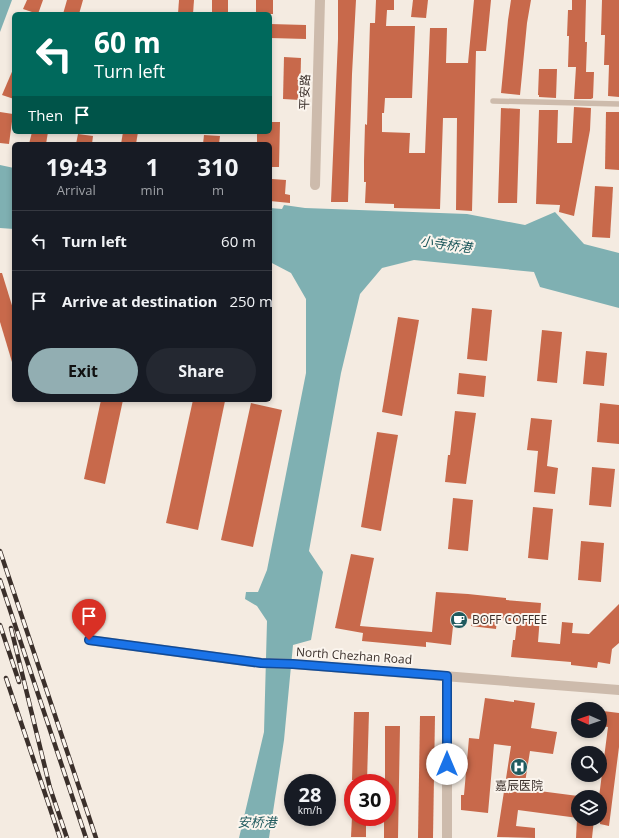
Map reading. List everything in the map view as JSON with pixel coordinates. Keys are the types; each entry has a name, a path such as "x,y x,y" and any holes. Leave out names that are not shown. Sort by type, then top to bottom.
{"street":[{"name":"平安路","path":"315,184 320,0"},
{"name":"North Chezhan Road","path":"89,640 261,663 293,664 619,690"},
{"path":"447,676 447,838"}],"lane":[{"path":"493,101 619,104"}],"water":[{"path":"0,0 12,0 0,32"},
{"path":"0,165 12,168 12,229 0,228"},
{"path":"284,205 305,208 467,214 525,225 555,212 584,244 619,253 619,308 540,287 534,272 414,260 382,268 360,294 341,373 309,551 323,572 311,640 293,645 284,740 269,838 239,838 264,732 267,621 257,606 245,599 246,592 258,592 267,570 306,373 306,299 291,273 272,263 272,208 282,209"}],"building":[{"path":"27,0 43,0 39,12 32,12 23,9"},
{"path":"67,0 83,0 80,12 64,12"},
{"path":"179,0 194,0 193,12 178,12"},
{"path":"212,0 228,0 228,12 212,12"},
{"path":"256,0 273,0 273,14 272,12 256,12"},
{"path":"338,0 356,0 348,202 331,202 338,39"},
{"path":"376,0 394,0 394,10 387,10 386,26 415,26 412,98 385,98 384,113 382,113 382,132 410,133 409,153 425,153 430,28 447,28 446,63 468,63 474,0 491,0 486,51 476,51 472,211 456,210 457,118 443,118 440,209 394,208 394,204 365,203 365,124 367,125 370,23 375,23"},
{"path":"413,0 428,0 426,18 411,17"},
{"path":"511,0 531,0 527,23 520,95 501,93"},
{"path":"572,0 586,0 586,72 594,72 593,98 591,99 574,99 576,67 568,67 569,36 567,36 568,10 572,10"},
{"path":"602,0 619,0 619,97 608,96 609,65 604,65 605,35 601,35"},
{"path":"272,24 306,25 306,39 272,38"},
{"path":"284,57 301,58 300,100 283,99"},
{"path":"539,69 557,69 556,98 539,97"},
{"path":"12,72 12,98 2,95"},
{"path":"574,107 591,108 590,130 574,216 559,212 560,205 536,204 539,110 558,110 557,143 572,143"},
{"path":"501,108 520,109 517,203 498,203"},
{"path":"0,112 12,114 9,144 0,143"},
{"path":"606,112 619,112 619,170 605,169"},
{"path":"272,122 280,122 279,167 272,167 272,142 257,142 257,134 272,134"},
{"path":"32,134 48,134 46,142 30,142"},
{"path":"78,134 93,136 92,142 76,142"},
{"path":"123,134 138,134 136,142 121,142"},
{"path":"204,135 220,136 219,142 203,142"},
{"path":"272,179 286,180 285,194 290,195 290,203 272,201"},
{"path":"595,186 613,187 610,238 592,237"},
{"path":"0,273 2,273 12,306 12,362 0,322"},
{"path":"472,308 492,310 487,361 467,359"},
{"path":"398,317 419,320 402,416 382,412"},
{"path":"542,330 562,332 557,383 537,381"},
{"path":"586,351 607,353 604,386 583,384"},
{"path":"459,373 486,376 484,397 457,394"},
{"path":"101,402 123,402 105,484 84,479"},
{"path":"193,402 225,402 198,530 166,523"},
{"path":"251,403 282,410 253,547 221,540"},
{"path":"600,403 619,405 619,444 597,442"},
{"path":"455,411 476,413 466,484 445,482"},
{"path":"531,418 552,420 547,466 558,468 555,494 534,492 538,451 527,450"},
{"path":"377,432 398,435 381,531 361,527"},
{"path":"592,467 615,469 611,507 589,505"},
{"path":"453,498 473,500 468,551 448,549"},
{"path":"533,507 553,509 548,560 528,558"},
{"path":"581,541 604,543 601,582 578,580"},
{"path":"351,554 374,558 360,626 432,632 436,592 468,594 506,598 506,600 541,603 538,642 560,644 562,622 573,623 572,633 589,634 619,604 619,643 612,649 610,664 598,662 597,668 571,665 571,662 511,657 517,622 497,620 496,629 471,626 472,619 454,617 451,645 426,642 426,647 362,641 363,633 335,628"},
{"path":"485,698 535,703 531,728 557,732 553,754 530,751 524,789 571,795 571,817 518,810 516,826 535,828 535,838 497,837 511,746 494,744 488,813 461,810 461,795 464,795 469,738 479,739"},
{"path":"354,712 369,712 367,774 352,774"},
{"path":"607,712 619,713 619,747 609,826 607,826 607,790 600,790 601,782 607,782 607,746 606,746 608,727"},
{"path":"420,716 435,716 433,838 418,838"},
{"path":"385,726 400,726 398,838 384,838 384,826 396,826 396,774 385,774"},
{"path":"352,826 366,826 366,837 351,837"},
{"path":"577,826 593,826 592,838 576,838"}],"railway":[{"path":"0,551 96,838"},
{"path":"0,580 86,838"},
{"path":"0,625 19,682"},
{"path":"11,628 50,788 67,838"},
{"path":"6,678 60,838"}],"place":[{"name":"BOFF COFFEE","path":"459,620"},
{"name":"嘉辰医院","path":"519,767"}],"route":[{"path":"89,640 261,663 293,664 447,676 447,764"}],"water label":[{"name":"小寺桥港","path":"446,244"},
{"name":"安桥港","path":"257,822"}]}
